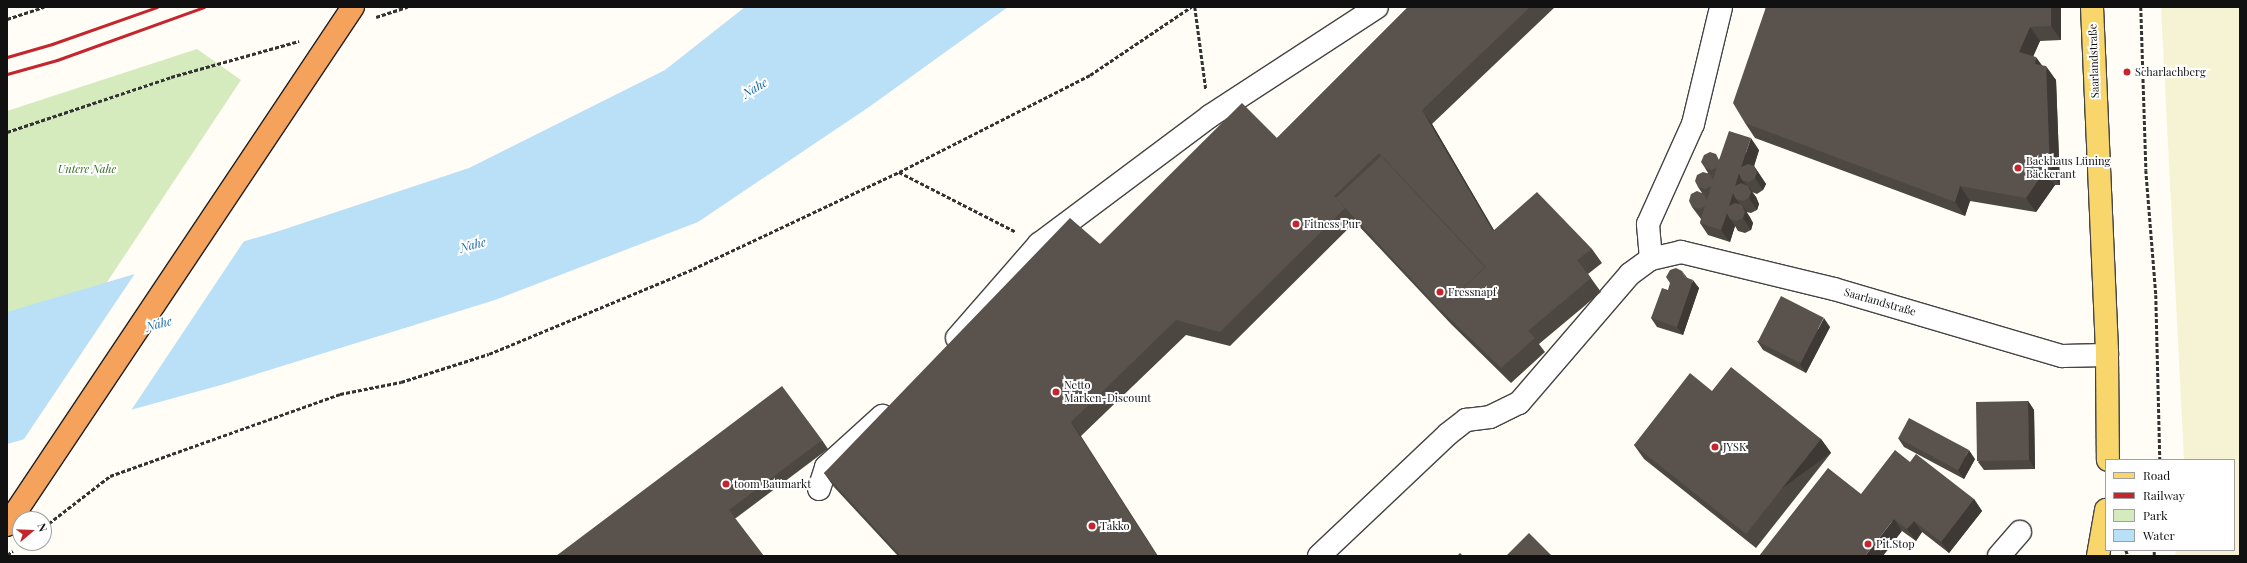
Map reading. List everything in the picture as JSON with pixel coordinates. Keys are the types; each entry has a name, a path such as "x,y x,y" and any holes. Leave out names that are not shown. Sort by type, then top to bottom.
{"highway":[{"path":"7,526 360,13"}],"main road":[{"name":"Saarlandstraße","path":"2092,7 2107,355 2108,459"},
{"path":"2098,556 2105,516"}],"street":[{"path":"942,355 1039,244 1210,116 1377,7"},
{"path":"1319,556 1448,434 1466,420 1490,416 1519,403 1630,274 1651,259 1648,224 1693,124 1721,7"},
{"name":"Saarlandstraße","path":"1651,259 1681,252 1834,289 2062,356 2107,355"},
{"path":"819,489 826,467 900,400"},
{"path":"1999,556 2020,532"}],"path":[{"path":"7,19 44,7"},
{"path":"360,13 407,7"},
{"path":"52,521 110,476 340,394 401,382 489,354 693,269 899,172 1090,75 1191,7"},
{"path":"1195,7 1210,116"},
{"path":"2141,7 2146,170 2156,295 2160,459"},
{"path":"7,132 171,77 304,39"},
{"path":"899,172 1039,244"}],"shaded area":[{"path":"2161,7 2240,7 2240,556 2175,556 2176,551 2235,551 2235,459 2184,459"}],"green space":[{"name":"Untere Nahe","path":"197,49 241,80 7,433 7,111"}],"water":[{"name":"Nahe","path":"745,7 1008,7 869,107 698,222 495,300 221,385 7,444 7,312 279,231 469,168 665,70"}],"pier":[{"path":"246,238 130,412 22,442 136,272"}],"building":[{"path":"1408,7 1530,7 1422,110 1493,231 1537,192 1592,249 1577,260 1591,278 1528,331 1535,338 1501,368 1440,309 1486,267 1379,153 1334,196 1345,208 1220,332 1176,320 1071,422 1157,556 901,556 824,473 1070,218 1100,244 1242,103 1277,138"},
{"path":"1766,7 2051,7 2051,26 2030,27 2019,52 2036,57 2035,64 2046,66 2050,171 2045,170 2026,198 1960,186 1955,202 1745,123 1733,103"},
{"path":"1729,131 1751,138 1741,167 1748,164 1754,166 1757,172 1755,178 1749,182 1742,180 1739,173 1735,186 1741,183 1748,186 1751,192 1749,198 1743,201 1736,199 1733,193 1729,206 1735,203 1742,205 1745,212 1743,218 1736,221 1730,219 1727,213 1721,230 1700,223 1705,206 1699,209 1692,207 1689,201 1691,194 1697,191 1704,194 1707,200 1711,186 1705,189 1698,187 1695,181 1697,175 1703,172 1710,174 1713,180 1717,167 1711,170 1705,168 1701,162 1704,155 1710,152 1716,154 1719,160"},
{"path":"1381,156 1485,267 1440,309 1442,312 1336,198"},
{"path":"1676,268 1682,271 1685,277 1693,280 1677,327 1651,318 1662,288 1668,290 1670,283 1666,277 1670,270"},
{"path":"1781,296 1824,318 1801,363 1758,341"},
{"path":"1731,367 1821,439 1746,534 1634,445 1690,373 1712,391"},
{"name":"toom Baumarkt","path":"782,386 822,440 729,510 764,556 556,556"},
{"path":"2028,401 2029,460 1977,461 1976,402"},
{"path":"1909,418 1969,450 1958,470 1898,438"},
{"path":"1895,450 1910,462 1916,454 1974,499 1941,542 1914,521 1907,529 1894,519 1865,556 1759,556 1828,468 1861,494"},
{"path":"1529,533 1552,556 1506,556"}],"railway":[{"path":"7,57 52,44 157,7"},
{"path":"7,74 57,60 204,7"}],"place":[{"name":"Scharlachberg","path":"2127,72"},
{"name":"Backhaus Lüning Bäckerant","path":"2018,168"},
{"name":"Fitness Pur","path":"1296,224"},
{"name":"Fressnapf","path":"1440,292"},
{"name":"Netto Marken-Discount","path":"1056,392"},
{"name":"JYSK","path":"1715,447"},
{"name":"toom Baumarkt","path":"726,484"},
{"name":"Takko","path":"1092,526"},
{"name":"Pit.Stop","path":"1868,544"}]}
